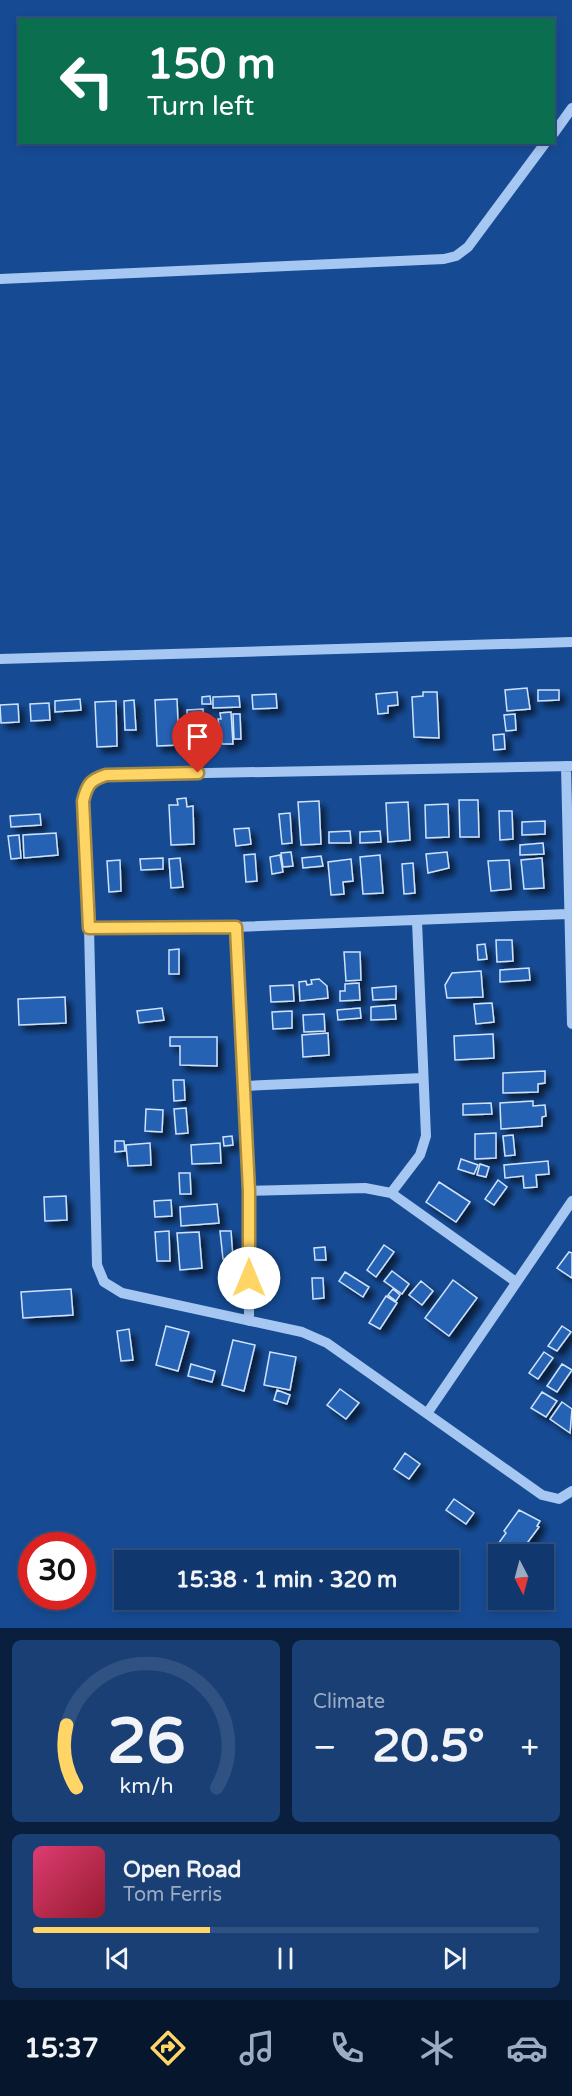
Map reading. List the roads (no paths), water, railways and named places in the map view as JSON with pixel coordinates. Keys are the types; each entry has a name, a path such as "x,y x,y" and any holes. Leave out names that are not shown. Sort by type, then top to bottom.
{"street":[{"path":"555,132 572,108"},
{"path":"0,279 444,259 456,256 468,247 545,144"},
{"path":"0,659 572,642"},
{"path":"572,1024 568,914 569,766 106,775 93,779 87,786 83,801 89,928 97,1265 104,1282 122,1293 302,1332 327,1343 542,1494 559,1499 572,1491"},
{"path":"89,928 236,927 568,914"},
{"path":"391,1192 420,1155 426,1136 417,921"},
{"path":"236,927 249,1191 249,1321"},
{"path":"245,1086 423,1078"},
{"path":"249,1191 365,1188 391,1192 516,1282"},
{"path":"428,1412 572,1202"}]}
